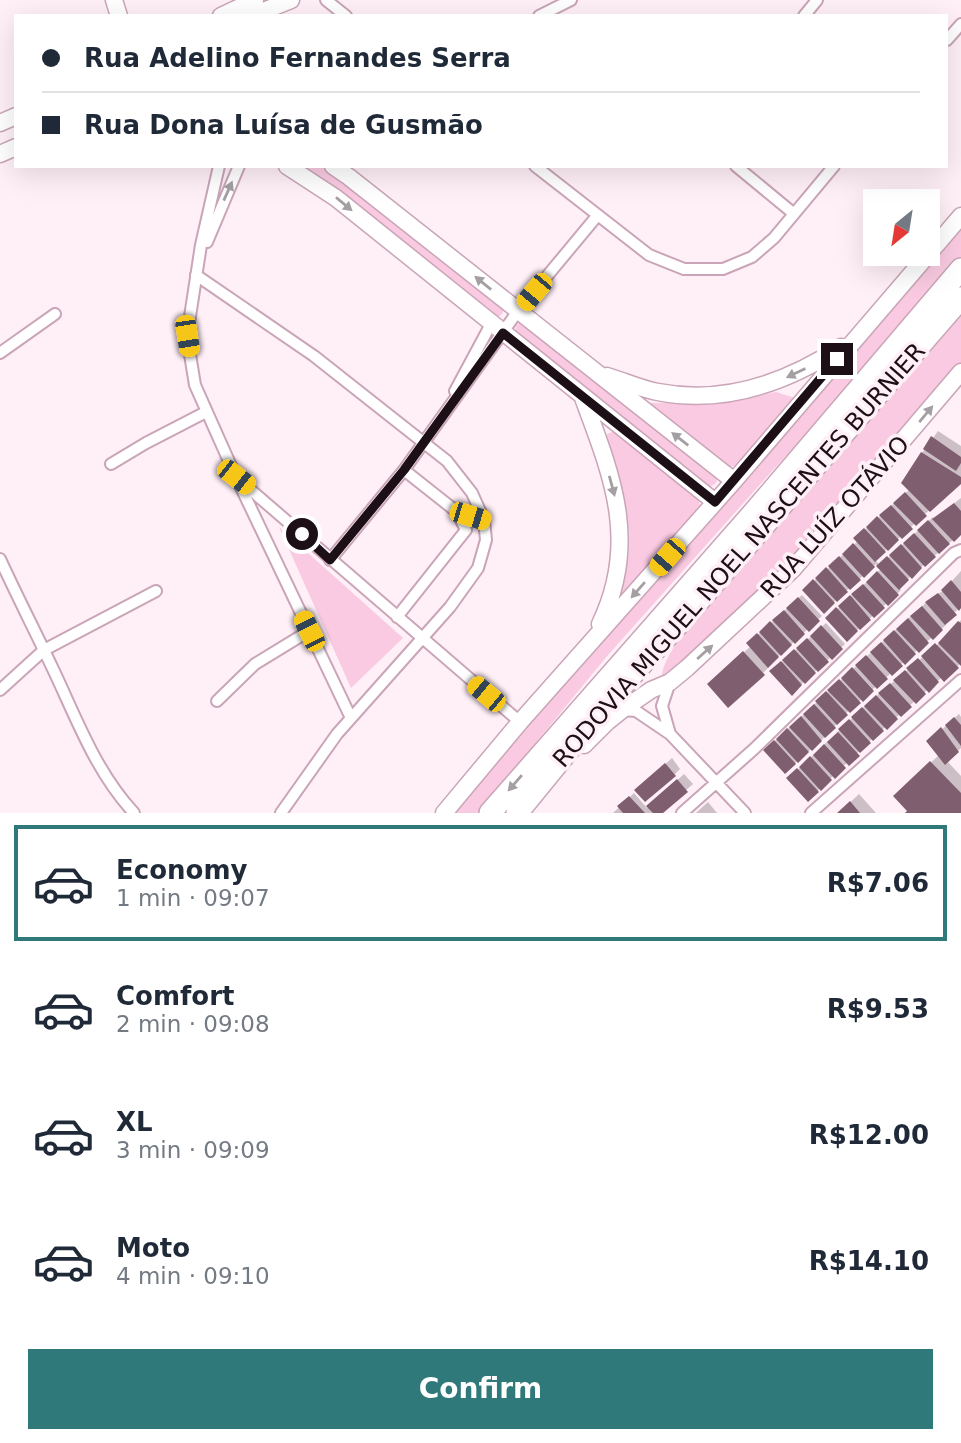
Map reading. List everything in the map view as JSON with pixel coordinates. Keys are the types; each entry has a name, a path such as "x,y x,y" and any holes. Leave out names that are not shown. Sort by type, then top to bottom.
{"highway":[{"name":"RODOVIA MIGUEL NOEL NASCENTES BURNIER","path":"490,813 755,511 961,269"},
{"name":"RODOVIA MIGUEL NOEL NASCENTES BURNIER","path":"517,813 610,699 682,620 961,298"}],"street":[{"path":"225,14 255,0"},
{"path":"256,14 291,0"},
{"path":"326,0 344,14"},
{"path":"547,14 571,0"},
{"path":"806,14 817,0"},
{"path":"948,39 961,24"},
{"path":"219,168 196,275 187,336 195,385 351,718"},
{"path":"199,261 238,168"},
{"path":"290,168 336,198 715,502"},
{"path":"336,168 734,481"},
{"path":"537,168 649,256 684,269 723,269 752,257 774,238 833,168"},
{"path":"738,168 793,213"},
{"path":"330,560 404,470 497,329 518,311 597,216"},
{"path":"444,813 520,722 734,481 961,216"},
{"path":"196,275 314,356 447,461 472,493 484,520 486,541 478,568 450,607 337,734 282,813"},
{"path":"0,353 55,314"},
{"path":"597,372 657,392 698,397 742,392 776,383 815,364 855,338"},
{"name":"RUA LUÍZ OTÁVIO","path":"539,787 565,766 594,733 622,710 651,690 670,682 704,653 793,569 961,372"},
{"path":"583,398 617,504 621,539 619,569 611,600 592,640"},
{"path":"111,464 206,412"},
{"path":"404,470 457,512 484,520"},
{"path":"236,477 520,722"},
{"path":"397,617 466,530 457,512"},
{"path":"682,813 754,748 954,553 961,550"},
{"path":"0,559 79,729 115,793 134,813"},
{"path":"0,690 44,650 156,591"},
{"path":"217,701 255,664 309,631"},
{"path":"811,813 961,680"},
{"path":"670,682 662,706 670,734"},
{"path":"622,710 636,711 670,734 745,813"}],"shaded area":[{"path":"301,168 325,168 340,177 505,306 496,319"},
{"path":"961,227 961,259 844,394 608,655 478,813 452,813 820,387 894,308 929,266 940,266 940,252"},
{"path":"961,313 961,364 792,561 670,675 662,675 675,645 756,552 759,541 915,359 928,353"},
{"path":"522,320 718,476 716,483 710,487 514,336 516,326"},
{"path":"776,392 795,398 737,465 724,469 642,403 731,402"},
{"path":"607,434 620,434 694,489 700,505 608,619 626,569 629,540 626,507 608,441"},
{"path":"279,527 403,638 351,688"}],"building":[{"path":"931,436 961,457 956,471 923,449"},
{"path":"921,452 961,477 961,484 930,512 901,483"},
{"path":"905,492 927,516 916,526 893,503"},
{"path":"954,503 961,511 961,535 954,542 932,519"},
{"path":"891,505 913,529 902,539 879,515"},
{"path":"877,516 899,540 888,551 866,527"},
{"path":"928,520 950,544 939,554 917,530"},
{"path":"864,528 886,552 875,562 853,538"},
{"path":"914,533 936,557 925,567 903,543"},
{"path":"853,543 875,567 864,578 842,554"},
{"path":"901,544 922,568 912,579 889,555"},
{"path":"839,556 861,580 850,590 828,566"},
{"path":"887,556 909,580 899,590 876,566"},
{"path":"826,567 848,592 837,602 815,578"},
{"path":"877,571 899,595 888,606 866,582"},
{"path":"813,579 835,603 824,614 802,590"},
{"path":"951,580 961,592 959,611 941,590"},
{"path":"863,584 885,608 874,618 851,594"},
{"path":"938,593 957,615 945,625 925,602"},
{"path":"850,595 871,620 860,630 838,606"},
{"path":"798,597 820,621 809,632 786,608"},
{"path":"922,606 943,630 933,640 910,616"},
{"path":"836,607 858,631 847,642 825,618"},
{"path":"784,610 805,634 795,644 772,620"},
{"path":"908,618 929,643 919,653 896,629"},
{"path":"770,621 792,645 781,656 759,632"},
{"path":"958,621 961,623 961,666 938,643"},
{"path":"821,625 843,649 832,660 810,636"},
{"path":"894,630 916,654 905,665 883,640"},
{"path":"757,633 779,657 768,668 746,643"},
{"path":"807,638 829,662 818,672 796,648"},
{"path":"881,642 903,666 892,676 870,652"},
{"path":"935,643 959,668 944,682 921,656"},
{"path":"794,649 816,673 805,684 782,660"},
{"path":"743,651 765,675 728,708 707,684"},
{"path":"866,655 888,679 877,689 855,665"},
{"path":"918,658 939,682 929,693 906,668"},
{"path":"781,661 802,685 792,696 769,671"},
{"path":"852,667 874,691 863,702 841,678"},
{"path":"905,670 926,694 916,704 893,680"},
{"path":"839,679 861,703 850,713 827,690"},
{"path":"890,683 912,707 901,717 878,693"},
{"path":"826,691 848,715 837,725 815,701"},
{"path":"876,695 898,719 887,730 864,706"},
{"path":"814,704 836,728 825,738 803,714"},
{"path":"862,707 884,731 873,741 851,717"},
{"path":"801,716 822,741 812,751 789,727"},
{"path":"954,717 961,725 961,746 945,725"},
{"path":"849,719 871,743 860,753 838,729"},
{"path":"941,727 959,752 945,765 926,741"},
{"path":"787,728 809,752 798,763 776,739"},
{"path":"838,732 860,756 849,766 827,742"},
{"path":"774,740 796,764 785,774 763,750"},
{"path":"824,744 846,768 835,779 813,755"},
{"path":"810,756 832,780 821,791 799,767"},
{"path":"930,761 961,793 961,813 905,813 907,811 893,796"},
{"path":"665,763 676,776 645,802 634,790"},
{"path":"797,768 819,792 808,802 786,778"},
{"path":"677,779 688,792 663,813 653,813 646,806"},
{"path":"629,796 645,813 623,813 617,806"},
{"path":"850,801 860,813 837,813"}],"route":[{"path":"302,534 330,560 404,470 503,333 715,502 837,359"}]}
